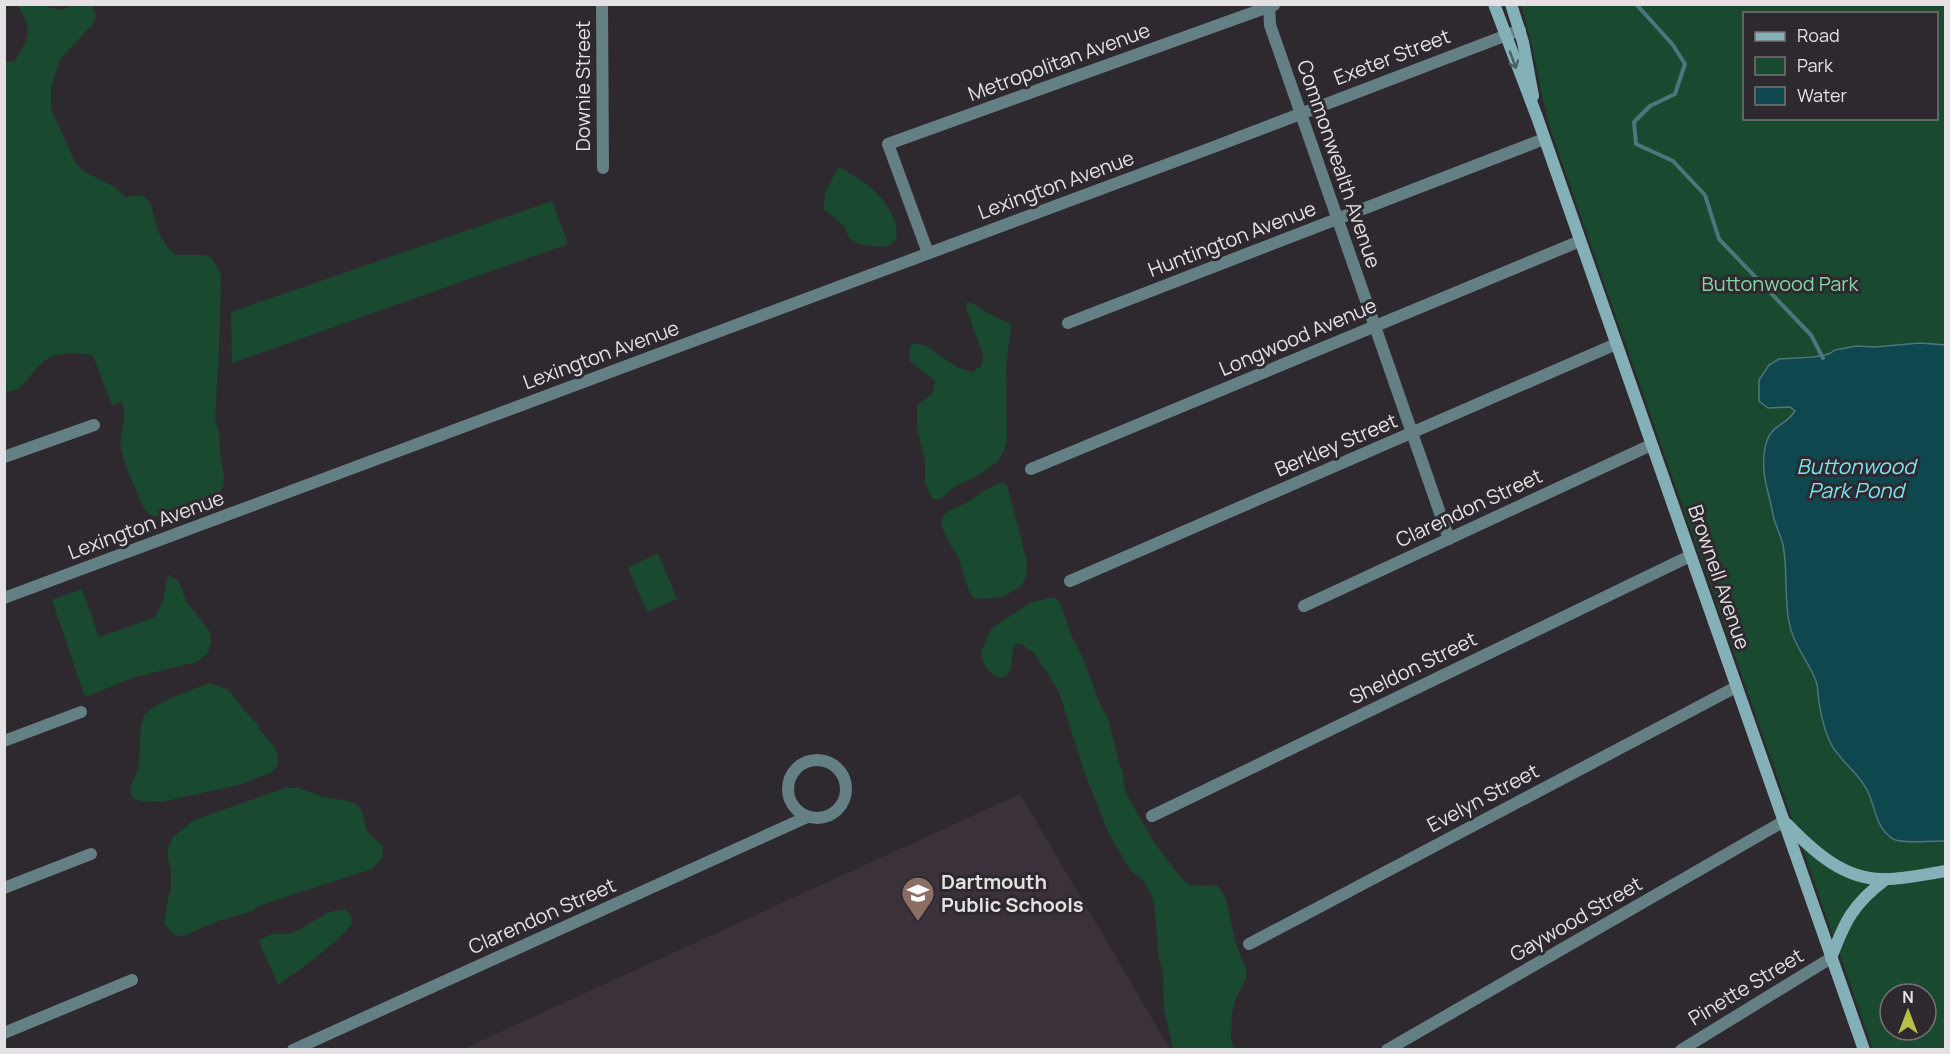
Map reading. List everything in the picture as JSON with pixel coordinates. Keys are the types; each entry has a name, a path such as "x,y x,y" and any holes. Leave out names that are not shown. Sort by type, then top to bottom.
{"main road":[{"name":"Brownell Avenue","path":"1494,4 1537,117 1864,1050"},
{"name":"Brownell Avenue","path":"1511,4 1520,30 1537,117"},
{"path":"1784,821 1814,851 1836,866 1861,875 1885,880 1946,871"},
{"path":"1832,958 1842,930 1853,910 1861,899 1885,880"}],"street":[{"name":"Downie Street","path":"602,4 603,168"},
{"name":"Commonwealth Avenue","path":"1271,5 1270,25 1449,539"},
{"name":"Metropolitan Avenue","path":"928,253 888,144 1271,5"},
{"name":"Exeter Street","path":"1211,148 1520,30"},
{"name":"Huntington Avenue","path":"1068,323 1544,139"},
{"name":"Lexington Avenue","path":"4,598 1211,148"},
{"name":"Longwood Avenue","path":"1031,469 1580,241"},
{"name":"Berkley Street","path":"1070,581 1616,344"},
{"path":"4,456 94,425"},
{"name":"Clarendon Street","path":"1304,606 1652,445"},
{"name":"Sheldon Street","path":"1152,816 1690,556"},
{"name":"Evelyn Street","path":"1249,944 1736,687"},
{"path":"4,741 81,712"},
{"name":"Clarendon Street","path":"293,1050 807,817 817,819 827,817 836,812 846,795 843,776 829,762 810,760 801,764 789,778 788,797 799,813 807,817"},
{"name":"Gaywood Street","path":"1387,1050 1784,821"},
{"path":"4,888 91,854"},
{"name":"Pinette Street","path":"1681,1050 1832,958"},
{"path":"4,1033 132,980"}],"shaded area":[{"name":"Dartmouth Public Schools","path":"1020,794 1170,1049 463,1049"}],"green space":[{"path":"17,5 45,5 62,10 73,5 93,5 96,18 62,57 51,89 51,109 75,162 83,171 111,185 126,197 142,195 146,198 151,205 158,232 168,248 176,255 207,255 221,274 215,421 219,433 224,482 219,492 212,498 192,508 160,516 152,516 145,510 121,448 123,407 121,402 112,405 93,356 74,353 59,354 40,365 15,390 5,392 5,62 14,62 28,34 26,21"},
{"name":"Buttonwood Park","path":"1521,5 1945,5 1945,1049 1873,1049 1552,134"},
{"path":"838,167 867,185 887,206 897,231 892,243 885,246 874,246 854,241 841,223 824,210 825,193"},
{"path":"552,201 568,244 232,363 231,312"},
{"path":"967,302 1011,324 1006,368 1007,439 999,461 973,478 955,486 941,499 932,499 925,482 925,461 917,428 917,406 933,392 935,381 910,361 909,353 912,343 926,346 958,368 973,372 982,365 983,355 966,308"},
{"path":"1004,482 1007,485 1027,562 1026,577 1022,585 1003,597 974,599 959,559 945,534 942,519 952,509"},
{"path":"658,554 677,599 647,612 628,567"},
{"path":"168,574 179,582 186,601 210,632 211,641 208,653 197,662 135,677 85,697 52,600 82,589 99,637 153,618 154,620 163,601"},
{"path":"1055,598 1060,603 1099,702 1108,718 1123,771 1124,787 1155,844 1183,880 1190,885 1216,885 1223,893 1235,941 1246,969 1246,978 1236,998 1232,1013 1231,1040 1235,1049 1173,1049 1164,1008 1163,973 1151,893 1143,880 1130,870 1107,830 1083,768 1059,692 1035,654 1021,644 1016,644 1013,648 1010,671 1003,678 992,674 983,661 981,652 991,629 1030,603"},
{"path":"210,683 229,690 273,745 278,755 278,765 272,772 242,784 161,802 140,801 132,798 131,788 140,756 140,733 144,716 163,702"},
{"path":"285,788 299,788 323,797 349,801 357,805 362,811 367,832 383,846 382,858 372,869 258,906 253,911 218,921 183,936 174,935 164,924 171,888 168,849 172,838 194,820"},
{"path":"346,909 351,916 352,924 344,933 308,964 278,985 259,940 272,934 295,932 329,912"}],"water":[{"name":"Buttonwood Park Pond","path":"1920,343 1946,345 1946,841 1910,842 1897,841 1883,829 1864,785 1830,742 1822,717 1817,684 1791,631 1783,545 1774,519 1766,482 1764,457 1770,434 1795,411 1790,407 1768,408 1759,401 1759,380 1769,365 1779,359 1814,357 1856,346 1875,347"}],"waterway":[{"path":"1636,4 1673,45 1685,64 1675,94 1650,106 1634,122 1636,144 1673,161 1705,195 1719,239 1811,335 1823,358"}],"place":[{"name":"Dartmouth Public Schools","path":"918,922"}]}
